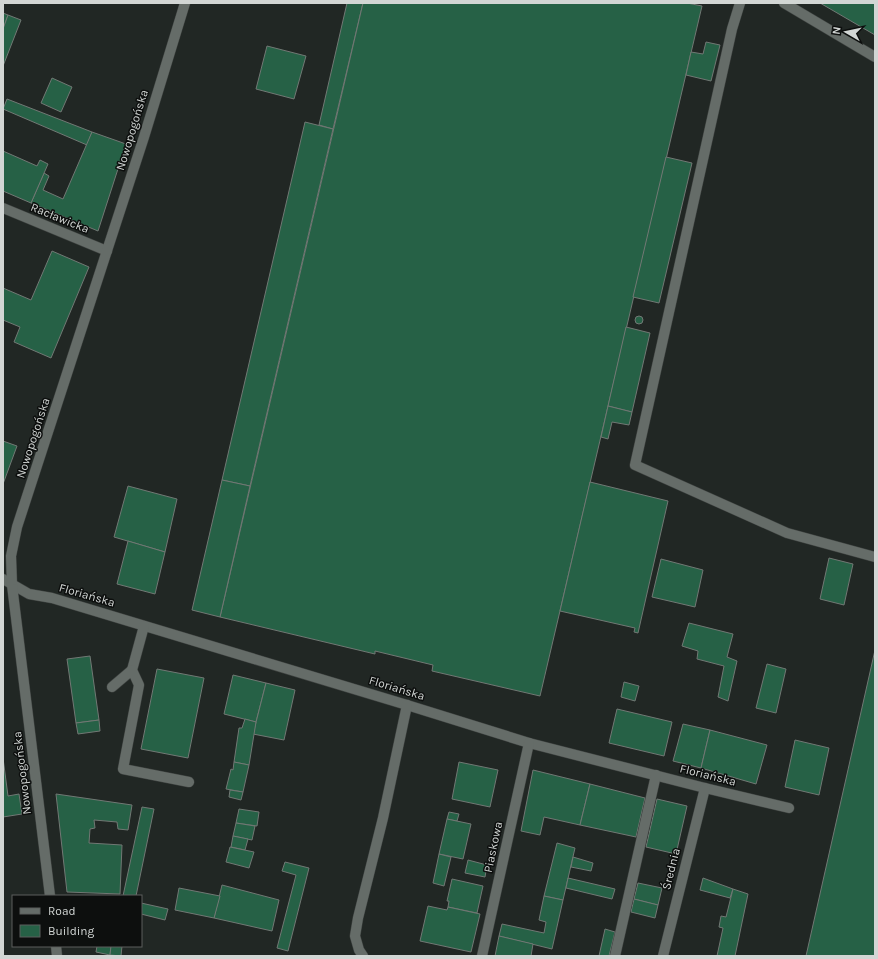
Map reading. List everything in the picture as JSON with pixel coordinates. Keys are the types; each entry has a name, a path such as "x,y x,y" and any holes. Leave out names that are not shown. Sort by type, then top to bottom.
{"street":[{"name":"Nowopogońska","path":"50,895 12,585 11,556 17,527 144,137 185,3"},
{"path":"740,3 731,37 635,464 787,533 875,557"},
{"path":"784,3 875,57"},
{"name":"Racławicka","path":"3,208 107,251"},
{"name":"Floriańska","path":"3,579 29,594 52,598 529,743 656,776 789,808"},
{"path":"112,687 132,670 144,626"},
{"path":"132,670 139,685 123,770 189,782"},
{"path":"363,956 358,950 355,936 358,918 383,818 407,705"},
{"name":"Piaskowa","path":"482,956 529,743"},
{"path":"615,956 656,776"},
{"name":"Średnia","path":"663,956 705,788"}],"building":[{"path":"347,3 363,3 333,129 319,125"},
{"path":"363,3 687,3 702,6 540,696 432,671 433,665 375,651 375,654 220,617"},
{"path":"820,3 875,3 875,35"},
{"path":"3,13 8,15 3,29"},
{"path":"8,15 21,20 3,66 3,29"},
{"path":"706,42 720,45 711,81 686,75 691,52 703,54"},
{"path":"267,46 306,56 294,99 256,89"},
{"path":"52,78 72,87 61,112 41,103"},
{"path":"7,99 92,132 87,145 3,109"},
{"path":"305,122 333,129 250,486 222,480"},
{"path":"92,132 126,144 98,231 31,203 44,173 49,176 43,190 63,199"},
{"path":"3,151 37,166 40,160 48,164 31,203 3,191"},
{"path":"666,157 692,163 659,303 633,297"},
{"path":"52,251 89,267 51,358 14,342 20,327 3,320 3,288 31,300"},
{"path":"639,316 642,317 642,323 639,324 636,323 635,320 636,317"},
{"path":"626,327 650,333 632,412 608,406"},
{"path":"608,406 632,412 629,425 612,422 608,439 601,437"},
{"path":"3,441 17,446 3,484"},
{"path":"222,480 250,486 220,617 192,610"},
{"path":"590,482 668,501 638,633 634,632 635,628 560,611"},
{"path":"128,486 177,499 165,552 114,537"},
{"path":"128,541 165,552 155,594 117,584"},
{"path":"829,558 853,564 844,605 820,599"},
{"path":"661,559 703,570 695,607 652,597"},
{"path":"689,623 733,634 727,657 737,661 728,701 718,697 724,666 697,659 698,651 682,646"},
{"path":"875,650 875,956 806,956"},
{"path":"90,656 99,720 76,723 67,659"},
{"path":"767,664 786,669 776,713 756,708"},
{"path":"157,669 204,678 188,758 141,749"},
{"path":"233,675 266,683 256,722 224,714"},
{"path":"624,682 639,686 635,701 621,697"},
{"path":"266,683 295,690 284,740 253,734"},
{"path":"617,709 672,722 664,756 609,743"},
{"path":"245,719 256,722 249,765 234,762 239,728 242,728"},
{"path":"99,720 100,731 78,734 76,723"},
{"path":"683,724 710,730 701,768 673,761"},
{"path":"710,730 767,745 756,784 701,768"},
{"path":"795,740 829,748 819,795 785,787"},
{"path":"3,758 8,796 19,794 22,814 3,817"},
{"path":"234,762 249,765 243,792 226,789 231,769 233,770"},
{"path":"459,762 498,770 490,807 452,799"},
{"path":"533,770 590,784 580,825 544,817 540,835 521,831"},
{"path":"590,784 645,798 636,837 580,825"},
{"path":"230,790 243,792 241,800 229,797"},
{"path":"56,794 132,805 128,830 118,829 117,822 94,820 95,828 90,829 89,843 122,845 120,894 67,892"},
{"path":"657,799 687,806 676,854 646,847"},
{"path":"142,807 154,809 136,895 123,895"},
{"path":"239,809 259,812 257,826 236,823"},
{"path":"449,812 459,814 457,821 447,819"},
{"path":"447,819 471,824 463,859 439,854"},
{"path":"236,823 255,826 252,840 233,836"},
{"path":"233,836 248,839 245,850 231,847"},
{"path":"557,843 575,848 563,900 544,896"},
{"path":"230,847 254,852 249,868 226,862"},
{"path":"439,854 451,857 444,886 433,883"},
{"path":"573,857 593,863 591,871 571,867"},
{"path":"468,860 487,865 485,877 465,873"},
{"path":"285,862 309,868 288,951 277,948 296,875 282,871"},
{"path":"568,878 615,889 612,899 566,888"},
{"path":"703,878 733,889 730,898 700,890"},
{"path":"452,879 483,886 477,913 448,907 449,901 447,901"},
{"path":"638,883 662,888 658,905 634,899"},
{"path":"222,885 279,900 272,931 214,918"},
{"path":"179,888 220,896 214,918 175,910"},
{"path":"733,889 748,894 735,956 717,956 723,928 719,927 721,916 726,917"},
{"path":"544,896 563,900 552,949 499,936 502,924 544,933 546,922 539,920"},
{"path":"634,899 658,905 655,918 631,912"},
{"path":"142,903 168,909 165,920 142,914"},
{"path":"428,906 447,910 448,907 480,914 471,952 420,941"},
{"path":"605,929 615,932 609,956 599,956"},
{"path":"499,936 533,944 531,956 495,956"},
{"path":"97,947 111,947 110,955 96,952"},
{"path":"111,947 122,947 121,956 110,955"}]}
